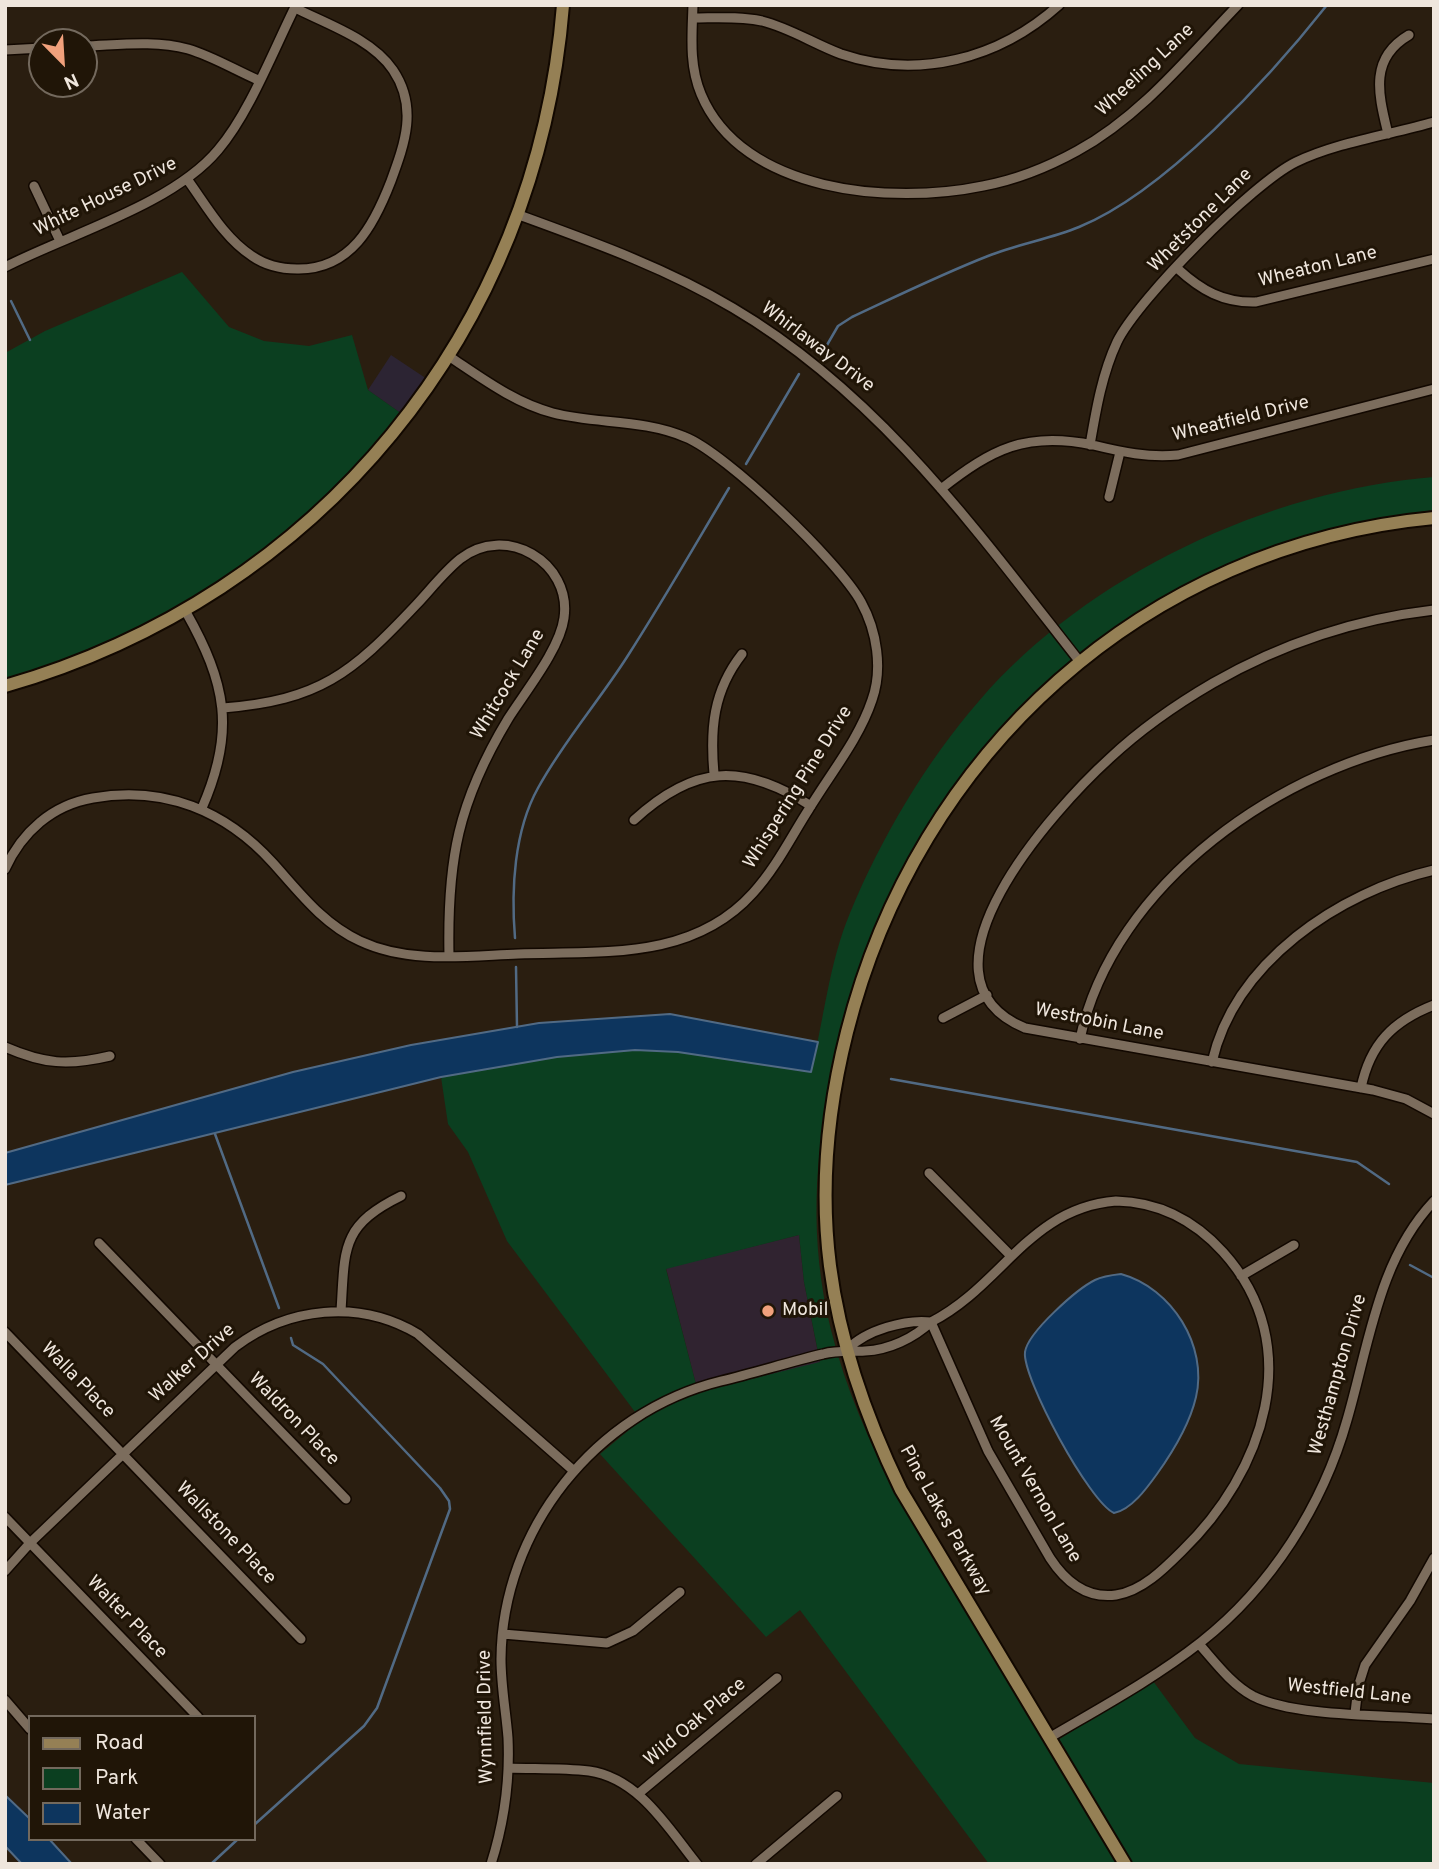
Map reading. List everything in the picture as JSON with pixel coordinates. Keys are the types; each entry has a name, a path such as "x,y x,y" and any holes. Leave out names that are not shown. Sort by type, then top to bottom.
{"street":[{"path":"5,686 110,650 186,612 271,554 332,501 393,435 450,357 483,297 519,215 547,114 564,5"},
{"name":"Wheeling Lane","path":"693,5 692,63 698,88 714,119 743,148 773,166 814,181 866,191 920,194 968,189 1003,181 1078,150 1114,127 1150,96 1238,5"},
{"path":"693,18 762,22 850,56 880,63 921,65 964,58 1003,44 1028,30 1059,5"},
{"path":"187,179 232,239 253,257 271,265 302,269 326,264 349,252 370,228 405,144 408,121 403,91 393,71 379,54 295,7"},
{"name":"White House Drive","path":"5,267 187,179 209,160 229,136 295,7"},
{"path":"1388,134 1378,92 1379,73 1387,52 1409,35"},
{"path":"98,46 150,44 177,47 201,54 258,80"},
{"path":"5,50 28,49"},
{"name":"Whetstone Lane","path":"1090,445 1108,365 1118,341 1139,309 1252,192 1279,171 1317,153 1434,122"},
{"path":"34,186 60,241"},
{"name":"Whirlaway Drive","path":"519,215 665,272 751,319 808,358 864,405 941,489 1080,662"},
{"name":"Wheaton Lane","path":"1178,269 1214,296 1235,302 1256,302 1412,262 1434,259"},
{"name":"Whispering Pine Drive","path":"5,869 28,832 50,814 79,801 137,795 171,799 202,808 253,842 317,913 372,947 400,954 449,956 641,950 695,936 726,918 755,891 857,732 875,689 877,664 874,638 865,610 853,588 738,472 700,443 655,427 568,416 528,405 450,357"},
{"name":"Wheatfield Drive","path":"941,489 987,455 1019,443 1045,440 1157,456 1202,450 1434,389"},
{"path":"1109,497 1120,452"},
{"name":"Pine Lakes Parkway","path":"1125,1864 901,1490 881,1448 848,1349 830,1265 827,1161 838,1072 864,972 905,876 952,799 1013,723 1080,662 1164,604 1247,563 1350,530 1434,519"},
{"name":"Whitcock Lane","path":"223,708 285,700 337,678 370,653 453,565 477,548 501,544 516,546 547,564 563,594 563,626 487,755 464,809 449,878 449,956"},
{"name":"Westrobin Lane","path":"1434,610 1357,624 1275,652 1200,691 1120,749 1051,821 1021,863 990,915 977,953 979,975 987,995 999,1010 1020,1026 1361,1088 1406,1099 1434,1114"},
{"path":"186,612 211,660 223,708 221,752 202,808"},
{"path":"714,775 711,731 715,707 721,687 742,654"},
{"path":"1080,1039 1092,999 1127,935 1159,893 1205,847 1261,805 1314,776 1368,755 1434,740"},
{"path":"634,820 667,792 691,781 714,775 762,780 811,806"},
{"path":"1212,1062 1224,1023 1237,1002 1269,963 1298,936 1357,898 1434,870"},
{"path":"943,1018 987,995"},
{"path":"1361,1088 1368,1060 1385,1034 1410,1015 1434,1005"},
{"path":"5,1047 34,1060 52,1063 110,1056"},
{"path":"929,1173 1011,1256"},
{"path":"341,1311 344,1260 352,1234 366,1216 401,1196"},
{"name":"Mount Vernon Lane","path":"848,1349 869,1351 914,1336 931,1322 959,1304 1042,1227 1064,1213 1098,1203 1127,1201 1164,1209 1190,1222 1218,1247 1241,1276 1259,1314 1268,1354 1268,1394 1255,1444 1218,1509 1188,1545 1149,1579 1116,1595 1093,1593 1077,1587 1056,1568 988,1451 931,1322"},
{"name":"Westhampton Drive","path":"1049,1738 1199,1644 1263,1580 1312,1508 1346,1424 1388,1274 1408,1235 1434,1201"},
{"name":"Waldron Place","path":"99,1243 346,1499"},
{"path":"1241,1276 1294,1245"},
{"name":"Walker Drive","path":"5,1571 30,1543 235,1347 266,1326 304,1315 341,1311 384,1319 418,1334 574,1471"},
{"name":"Mount Vernon Lane","path":"848,1349 862,1338 906,1323 931,1322"},
{"name":"Walla Place","path":"5,1332 123,1454"},
{"name":"Wynnfield Drive","path":"491,1864 505,1805 508,1768 503,1634 511,1589 525,1549 546,1509 574,1471 625,1424 679,1394 848,1349"},
{"name":"Wallstone Place","path":"123,1454 301,1639"},
{"name":"Walter Place","path":"5,1517 196,1715"},
{"path":"1355,1713 1358,1686 1365,1665 1402,1613 1434,1558"},
{"path":"503,1634 607,1643 633,1631 680,1592"},
{"name":"Westfield Lane","path":"1199,1644 1233,1681 1255,1697 1297,1708 1434,1719"},
{"name":"Wild Oak Place","path":"638,1794 777,1678"},
{"path":"5,1700 28,1726"},
{"path":"508,1768 593,1772 616,1780 638,1794 697,1864"},
{"path":"756,1864 837,1796"},
{"path":"138,1841 160,1864"}],"shaded area":[{"path":"391,355 427,379 402,414 368,390"},
{"path":"799,1235 804,1282 820,1363 698,1392 666,1268"}],"green space":[{"path":"182,272 229,327 264,341 309,346 352,335 368,390 402,414 360,463 316,506 271,544 224,578 174,608 121,634 5,680 5,353 45,331"},
{"path":"1434,477 1434,510 1321,534 1217,572 1123,624 1040,689 968,766 909,856 864,957 833,1069 818,1167 819,1264 831,1330 843,1373 876,1454 917,1532 1118,1864 989,1864 800,1610 766,1637 600,1454 641,1420 507,1241 468,1152 448,1124 441,1077 563,1056 636,1050 702,1055 811,1072 837,951 862,885 890,829 923,775 979,701 1023,656 1072,615 1127,578 1185,547 1246,520 1308,500 1372,485","holes":["799,1235 804,1282 820,1362 698,1392 666,1269"]},
{"path":"1153,1681 1195,1738 1239,1764 1434,1783 1434,1864 1132,1864 1058,1740"}],"water":[{"path":"670,1014 818,1042 811,1072 678,1052 635,1050 557,1057 441,1077 5,1185 5,1153 293,1072 411,1045 539,1023"},
{"path":"1121,1274 1156,1292 1182,1322 1197,1358 1198,1378 1196,1397 1189,1417 1169,1457 1138,1498 1126,1508 1114,1513 1090,1487 1059,1438 1034,1387 1025,1352 1044,1323 1077,1292 1098,1279"},
{"path":"5,1795 28,1817 28,1841 51,1841 72,1864 22,1864 5,1846"}],"waterway":[{"path":"827,345 838,326 852,317 988,256 1079,227 1146,188 1214,130 1246,98 1327,5"},
{"path":"11,301 30,340"},
{"path":"746,464 799,374"},
{"path":"515,938 516,861 524,823 538,788 640,636 729,488"},
{"path":"516,967 517,1027"},
{"path":"891,1079 1357,1162 1389,1184"},
{"path":"215,1134 279,1308"},
{"path":"1410,1265 1434,1278"},
{"path":"256,1823 364,1726 377,1708 450,1509 449,1501 440,1488 323,1364 293,1345 291,1338"},
{"path":"211,1864 236,1841"}],"place":[{"name":"Mobil","path":"768,1311"}]}
